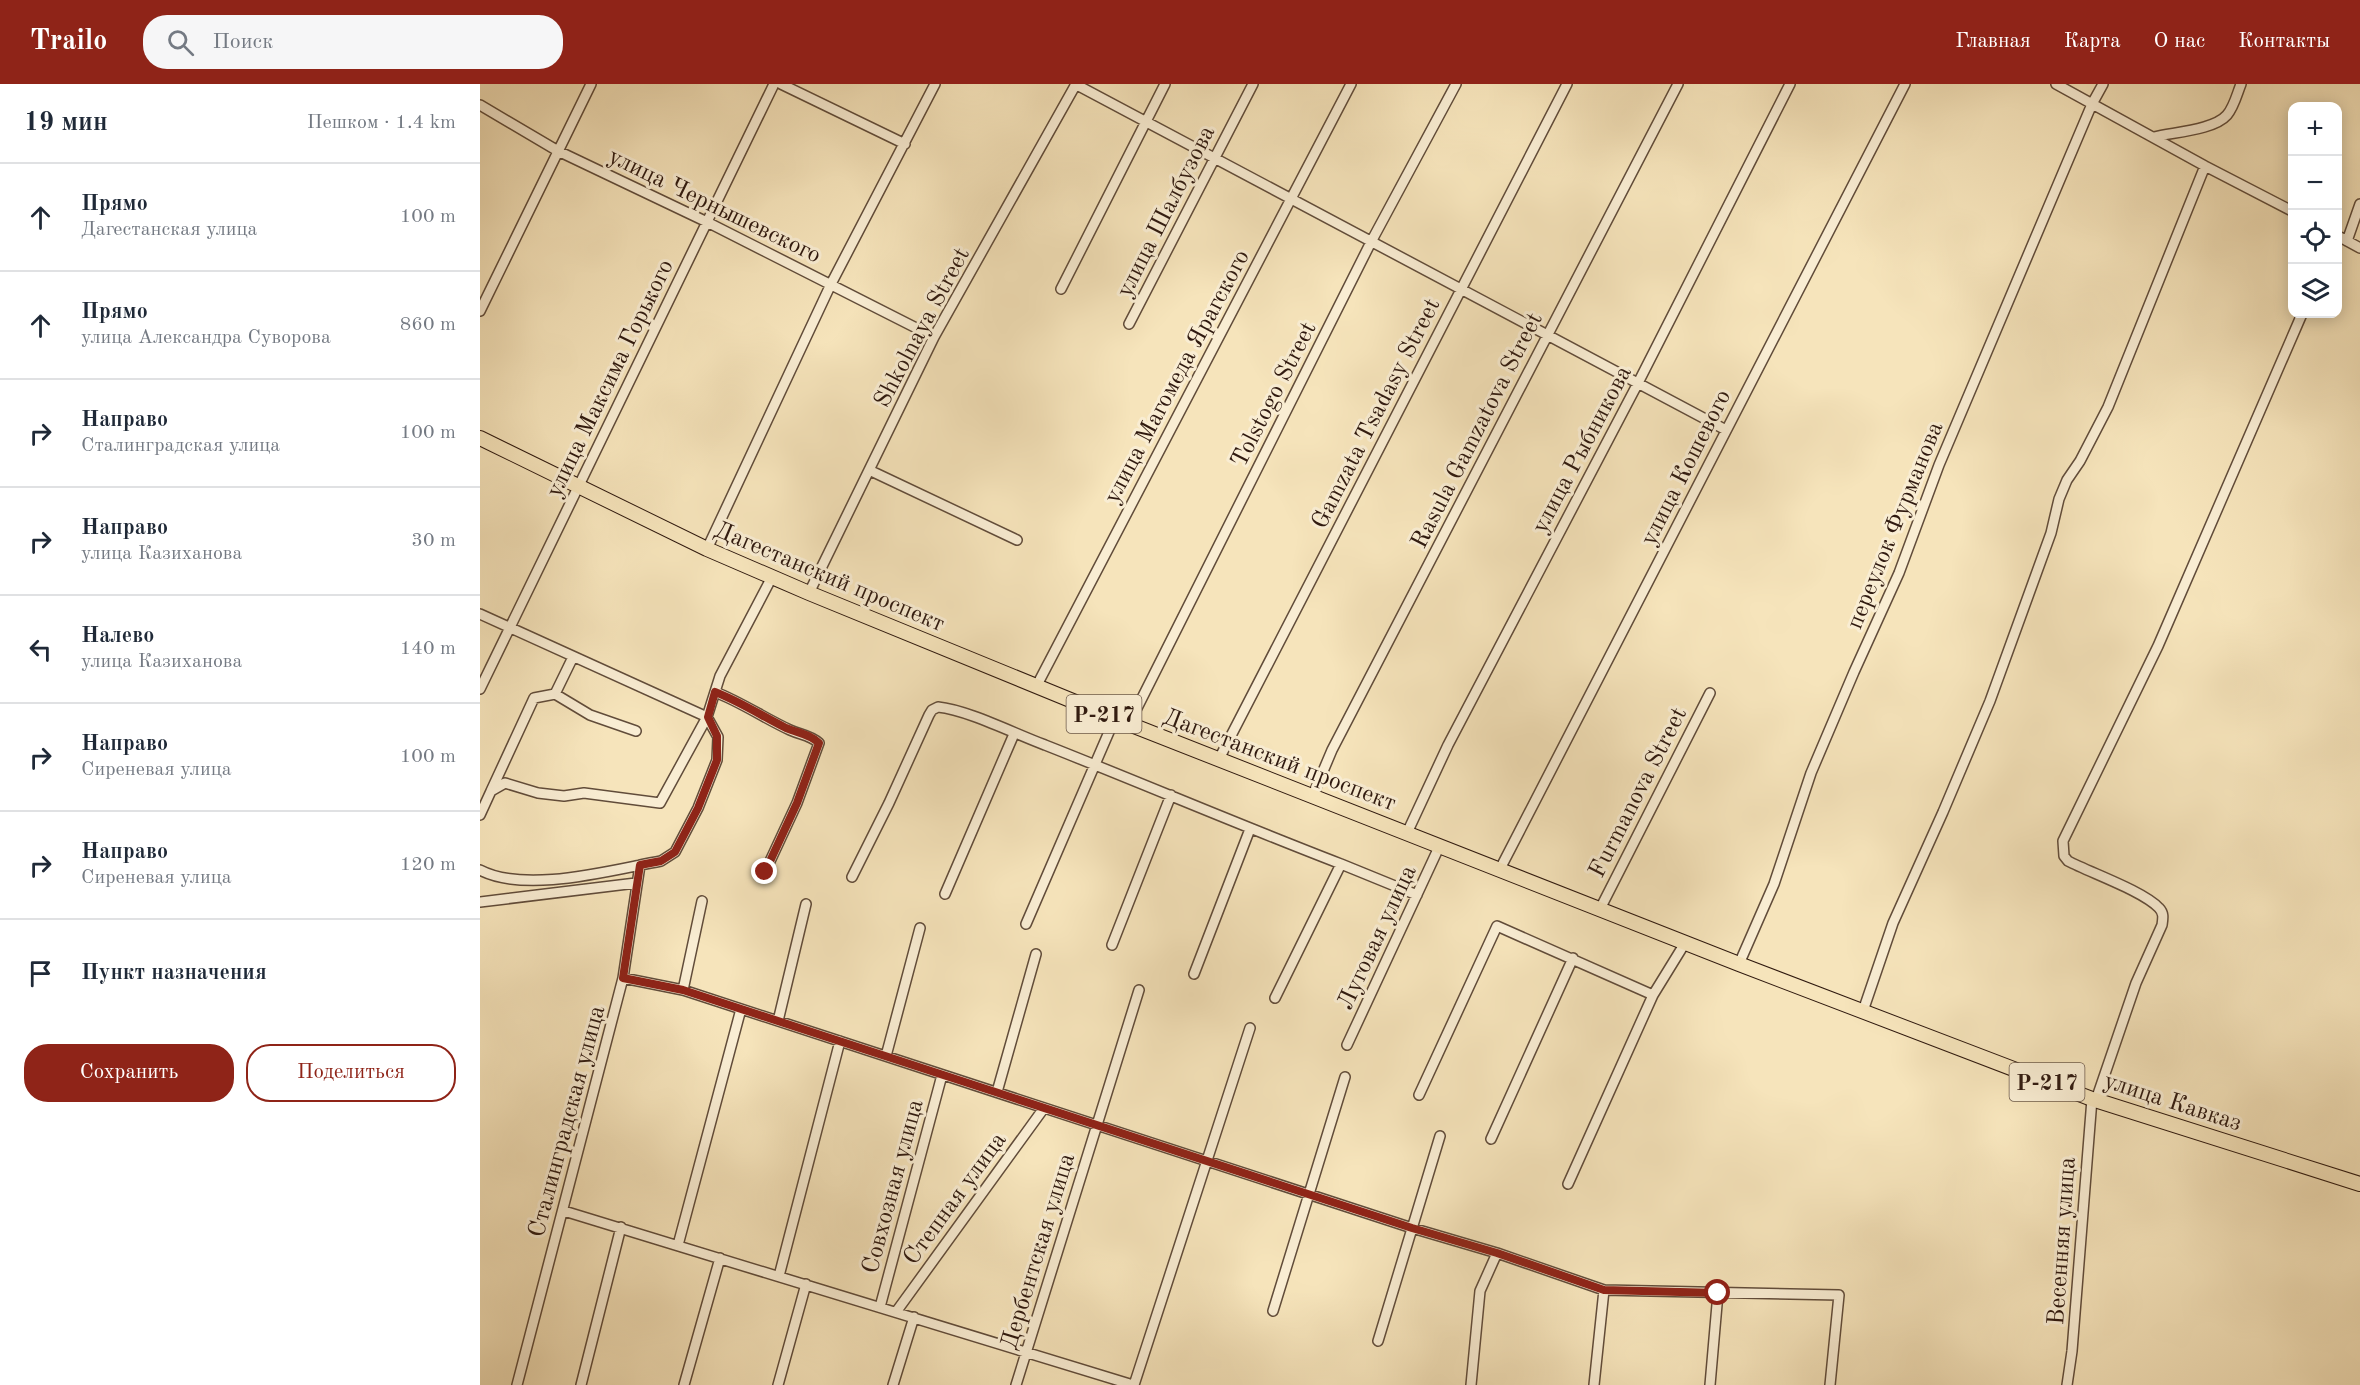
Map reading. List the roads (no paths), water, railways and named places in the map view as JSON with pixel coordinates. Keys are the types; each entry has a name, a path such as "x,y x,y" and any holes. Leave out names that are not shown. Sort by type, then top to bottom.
{"highway":[{"name":"Дагестанский проспект","path":"480,438 707,549 809,594 1129,724 1739,964"},
{"name":"улица Кавказ","path":"1739,964 2094,1100 2360,1184"}],"street":[{"path":"480,311 591,84"},
{"name":"улица Максима Горького","path":"480,689 774,84"},
{"path":"781,84 905,144"},
{"path":"707,549 831,284 935,84"},
{"path":"1076,84 1726,430"},
{"name":"Shkolnaya Street","path":"809,594 934,337 1076,84"},
{"path":"1061,289 1165,84"},
{"name":"улица Шалбузова","path":"1129,324 1253,84"},
{"name":"улица Магомеда Ярагского","path":"1036,687 1351,84"},
{"name":"Tolstogo Street","path":"1129,724 1371,242 1456,84"},
{"name":"Gamzata Tsadasy Street","path":"1218,759 1567,84"},
{"name":"Rasula Gamzatova Street","path":"1313,795 1332,750 1678,84"},
{"name":"улица Рыбникова","path":"1407,832 1448,745 1638,384 1790,84"},
{"name":"улица Кошевого","path":"1500,869 1905,84"},
{"path":"2056,84 2290,210"},
{"name":"переулок Фурманова","path":"1739,964 1774,884 1811,773 1899,573 1939,465 2092,104 2103,84"},
{"path":"2154,137 2221,120 2228,114 2241,84"},
{"name":"улица Чернышевского","path":"480,105 558,151 707,222 934,337"},
{"path":"1863,1011 1893,922 1943,812 1998,679 2051,533 2059,499 2067,480 2089,446 2108,408 2205,166"},
{"path":"2347,241 2360,204"},
{"path":"2342,238 2360,248"},
{"name":"Весенняя улица","path":"2067,1385 2094,1100 2136,983 2162,925 2163,915 2160,909 2148,900 2068,861 2064,856 2063,841 2158,646 2300,318"},
{"path":"869,470 1017,540"},
{"path":"491,791 505,783 538,793 564,795 584,793 660,803 708,717 720,676 772,577"},
{"path":"480,615 708,717 717,736 717,760 698,808 675,852 661,861 594,874 520,882 503,879 480,870"},
{"path":"555,694 573,657"},
{"path":"715,692 793,731 812,736 819,743 797,803 765,872"},
{"name":"Furmanova Street","path":"1600,909 1710,693"},
{"path":"480,815 534,698 555,694 590,715 636,731"},
{"path":"852,877 932,710 938,707 962,713 1097,765 1417,895"},
{"path":"1026,924 1097,765 1115,718"},
{"path":"945,894 1014,734"},
{"path":"1112,945 1171,795"},
{"path":"1194,974 1250,829"},
{"name":"Луговая улица","path":"1347,1045 1440,845"},
{"path":"1275,998 1341,864"},
{"name":"Сталинградская улица","path":"517,1385 623,978 640,865"},
{"path":"480,902 636,884"},
{"path":"683,990 702,901"},
{"path":"778,1021 806,904"},
{"path":"1419,1095 1497,926 1653,995"},
{"path":"886,1056 920,928"},
{"path":"1568,1184 1653,995 1685,943"},
{"path":"996,1092 1036,954"},
{"path":"1491,1139 1573,958"},
{"path":"623,978 683,990 1412,1228 1497,1253 1604,1290 1839,1295 1830,1385"},
{"name":"Дербентская улица","path":"1016,1385 1139,990"},
{"path":"678,1245 741,1009"},
{"path":"564,1211 1134,1385 1250,1028"},
{"path":"779,1276 840,1041"},
{"name":"Совхозная улица","path":"880,1307 942,1075"},
{"path":"1273,1311 1344,1077"},
{"name":"Степная улица","path":"896,1312 1044,1108"},
{"path":"1378,1341 1440,1136"},
{"path":"582,1385 621,1227"},
{"path":"1471,1385 1480,1291 1497,1253"},
{"path":"684,1385 720,1257"},
{"path":"778,1385 806,1284"},
{"path":"1594,1385 1604,1290"},
{"path":"1710,1385 1718,1293"},
{"path":"893,1385 914,1317"}]}
